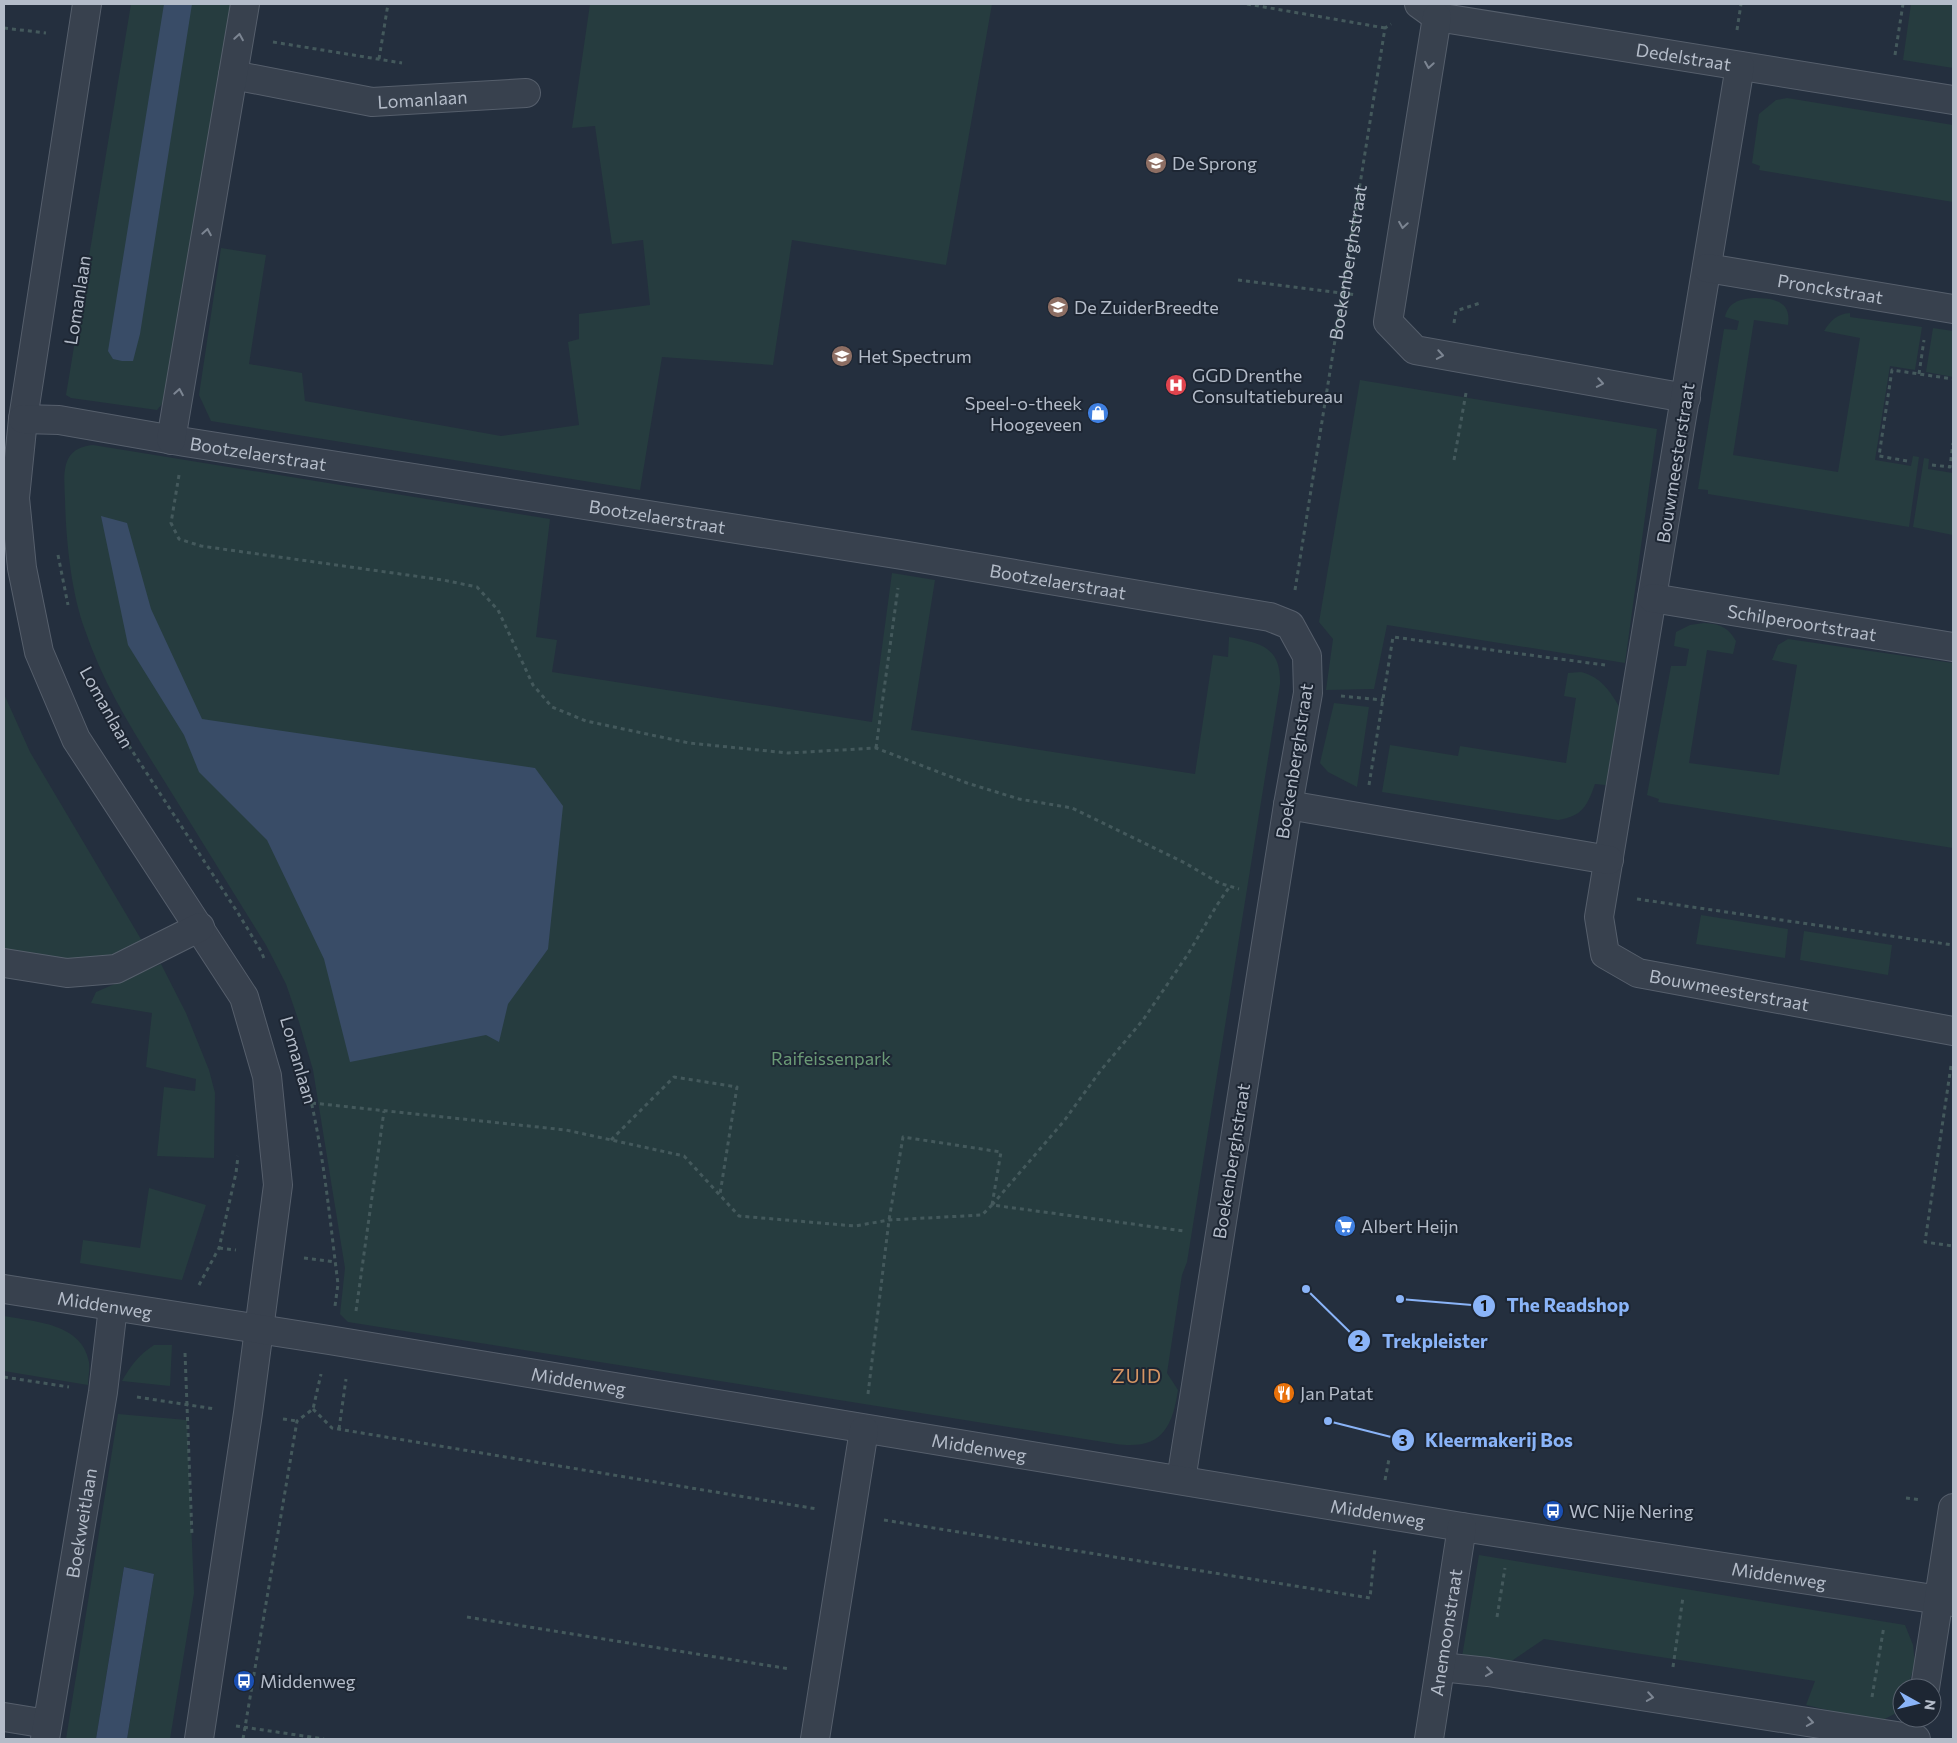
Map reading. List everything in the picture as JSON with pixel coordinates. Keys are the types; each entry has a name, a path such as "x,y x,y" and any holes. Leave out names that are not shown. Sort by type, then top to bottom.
{"street":[{"name":"Lomanlaan","path":"87,4 23,419 9,498 39,652 76,739 244,996 267,1076 278,1186 260,1329"},
{"path":"178,441 245,4"},
{"path":"1418,13 1388,322 1415,350 1686,398"},
{"name":"Dedelstraat","path":"1418,13 1953,100"},
{"name":"Bouwmeesterstraat","path":"1740,66 1599,917 1605,954 1638,973 1953,1031"},
{"name":"Lomanlaan","path":"233,75 372,102 526,93"},
{"name":"Pronckstraat","path":"1707,268 1953,309"},
{"name":"Bootzelaerstraat","path":"23,419 59,420 178,441 902,555 1270,617 1290,625"},
{"name":"Schilperoortstraat","path":"1652,598 1953,647"},
{"name":"Boekenberghstraat","path":"1181,1480 1288,805 1308,693 1307,656 1290,625"},
{"path":"1288,805 1609,860"},
{"path":"4,963 67,973 116,969 200,927"},
{"name":"Middenweg","path":"4,1289 340,1342 864,1430 1462,1527 1946,1600"},
{"name":"Boekweitlaan","path":"46,1732 103,1392 113,1306"},
{"path":"201,1730 260,1329"},
{"path":"815,1739 864,1430"},
{"path":"1927,1678 1946,1600 1953,1508"},
{"name":"Anemoonstraat","path":"1429,1739 1462,1527"},
{"path":"1441,1667 1488,1672 1917,1739"},
{"path":"4,1717 46,1732"}],"path":[{"path":"379,60 388,4"},
{"path":"1247,4 1385,28 1418,13"},
{"path":"1890,90 1903,4"},
{"path":"4,28 46,34"},
{"name":"Boekenberghstraat","path":"1290,625 1385,28"},
{"path":"239,36 409,64"},
{"path":"1238,280 1342,294 1390,298"},
{"path":"1454,460 1471,360"},
{"path":"1908,461 1878,456 1892,370 1953,379"},
{"path":"178,441 171,523 180,540 201,546 443,580 477,587 498,610 533,685 552,707 586,721 689,743 788,753 876,748 967,783 1019,799 1072,808 1185,863 1219,883 1273,898"},
{"path":"1932,465 1950,467 1953,443"},
{"path":"56,546 70,614"},
{"path":"876,748 902,555"},
{"path":"1363,818 1393,637 1641,670"},
{"name":"Lomanlaan","path":"95,691 238,913 261,951 268,968"},
{"path":"312,1103 566,1130 684,1156 739,1216 855,1226 889,1220 982,1215 1064,1121 1101,1070 1143,1020 1188,954 1230,886"},
{"path":"1603,894 1953,946"},
{"path":"1952,1062 1925,1242 1953,1246"},
{"name":"Lomanlaan","path":"302,1066 312,1103 338,1284 340,1342"},
{"path":"611,1140 674,1076 737,1087 720,1195"},
{"path":"339,1429 340,1342 384,1111"},
{"path":"864,1430 889,1220 903,1137 1001,1152 992,1205"},
{"path":"992,1205 1220,1236"},
{"path":"190,1319 185,1350 192,1545"},
{"path":"243,1739 297,1421 313,1409 340,1342"},
{"path":"4,1377 186,1405"},
{"path":"313,1409 332,1428 851,1515 1370,1598 1379,1513 1389,1459"},
{"path":"1668,1700 1689,1561"},
{"path":"1866,1731 1890,1592"},
{"path":"467,1617 826,1675"},
{"path":"201,1730 245,1727 324,1739"}],"green space":[{"path":"131,4 233,4 170,395 157,410 71,398 66,395"},
{"path":"590,4 992,4 946,265 792,240 773,365 662,357 640,490 211,421 199,395 221,248 266,255 249,364 302,373 305,401 501,436 579,425 568,342 579,339 579,314 650,305 643,240 612,244 595,126 572,128"},
{"path":"1911,4 1953,4 1953,68 1903,60"},
{"path":"1787,98 1953,125 1953,202 1759,170 1760,166 1752,163 1759,114 1776,100"},
{"path":"1743,299 1773,300 1784,305 1787,310 1788,325 1754,320 1733,455 1838,472 1860,338 1824,331 1835,318 1850,313 1850,317 1922,327 1915,370 1890,366 1875,460 1911,466 1913,456 1919,457 1909,527 1708,494 1708,490 1698,489 1724,329 1737,330 1739,321 1725,317 1726,312 1731,305"},
{"path":"1933,328 1953,331 1953,377 1926,372"},
{"path":"1360,380 1657,429 1625,663 1387,625 1374,689 1326,690 1333,639 1319,622"},
{"name":"Raifeissenpark","path":"93,445 550,519 536,637 557,640 552,672 872,722 892,573 935,580 911,730 1195,774 1213,655 1228,657 1229,637 1259,644 1266,648 1277,661 1280,684 1187,1262 1182,1275 1167,1373 1178,1390 1172,1416 1161,1434 1143,1444 1116,1444 348,1322 340,1314 345,1268 313,1070 286,984 266,945 111,692 80,615 68,549 64,481 66,464 69,457 82,447"},
{"path":"1924,458 1929,459 1928,469 1953,473 1953,535 1913,527"},
{"path":"1704,623 1723,627 1730,632 1736,641 1733,654 1707,650 1689,763 1779,775 1797,665 1772,660 1778,645 1788,639 1953,663 1953,848 1658,802 1659,799 1647,795 1671,666 1686,666 1689,649 1674,646 1676,632 1690,625"},
{"path":"1581,672 1594,677 1609,690 1620,708 1606,785 1595,784 1586,804 1579,813 1558,820 1382,792 1390,745 1458,756 1460,746 1566,763 1576,698 1564,696 1568,673"},
{"path":"4,694 30,752 145,946 107,963 4,954"},
{"path":"1334,703 1369,707 1357,787 1328,772 1320,763"},
{"path":"1701,915 1788,929 1785,958 1696,944"},
{"path":"1804,931 1892,945 1888,975 1800,960"},
{"path":"161,964 186,1013 209,1070 215,1093 214,1158 157,1156 164,1087 195,1091 196,1079 146,1067 152,1013 91,1003 96,992"},
{"path":"149,1188 206,1205 182,1280 80,1263 83,1240 140,1248"},
{"path":"4,1316 56,1327 77,1339 85,1349 89,1362 88,1385 4,1371"},
{"path":"154,1345 172,1345 170,1386 122,1381 136,1361"},
{"path":"118,1414 187,1420 194,1593 170,1739 127,1739 154,1574 124,1567 96,1739 66,1739"},
{"path":"1479,1555 1905,1625 1913,1645 1915,1665 1910,1678 1892,1678 1892,1715 1879,1722 1806,1705 1815,1681 1544,1639 1507,1664 1462,1657"}],"water":[{"path":"164,4 192,4 140,334 133,361 122,361 113,359 108,351"},
{"path":"101,516 127,523 151,609 202,719 535,768 563,806 548,949 508,1004 499,1042 486,1035 350,1062 324,959 267,840 199,772 184,735 128,645"},
{"path":"124,1567 154,1574 127,1739 96,1739"}],"place":[{"name":"De Sprong","path":"1156,163"},
{"name":"De ZuiderBreedte","path":"1058,307"},
{"name":"Het Spectrum","path":"842,356"},
{"name":"GGD Drenthe Consultatiebureau","path":"1176,385"},
{"name":"Speel-o-theek Hoogeveen","path":"1098,413"},
{"name":"Albert Heijn","path":"1345,1226"},
{"name":"Trekpleister","path":"1306,1289"},
{"name":"The Readshop","path":"1400,1299"},
{"name":"Jan Patat","path":"1284,1393"},
{"name":"Kleermakerij Bos","path":"1328,1421"},
{"name":"WC Nije Nering","path":"1553,1511"},
{"name":"Middenweg","path":"244,1681"}],"district":[{"name":"ZUID","path":"1137,1375"}]}
